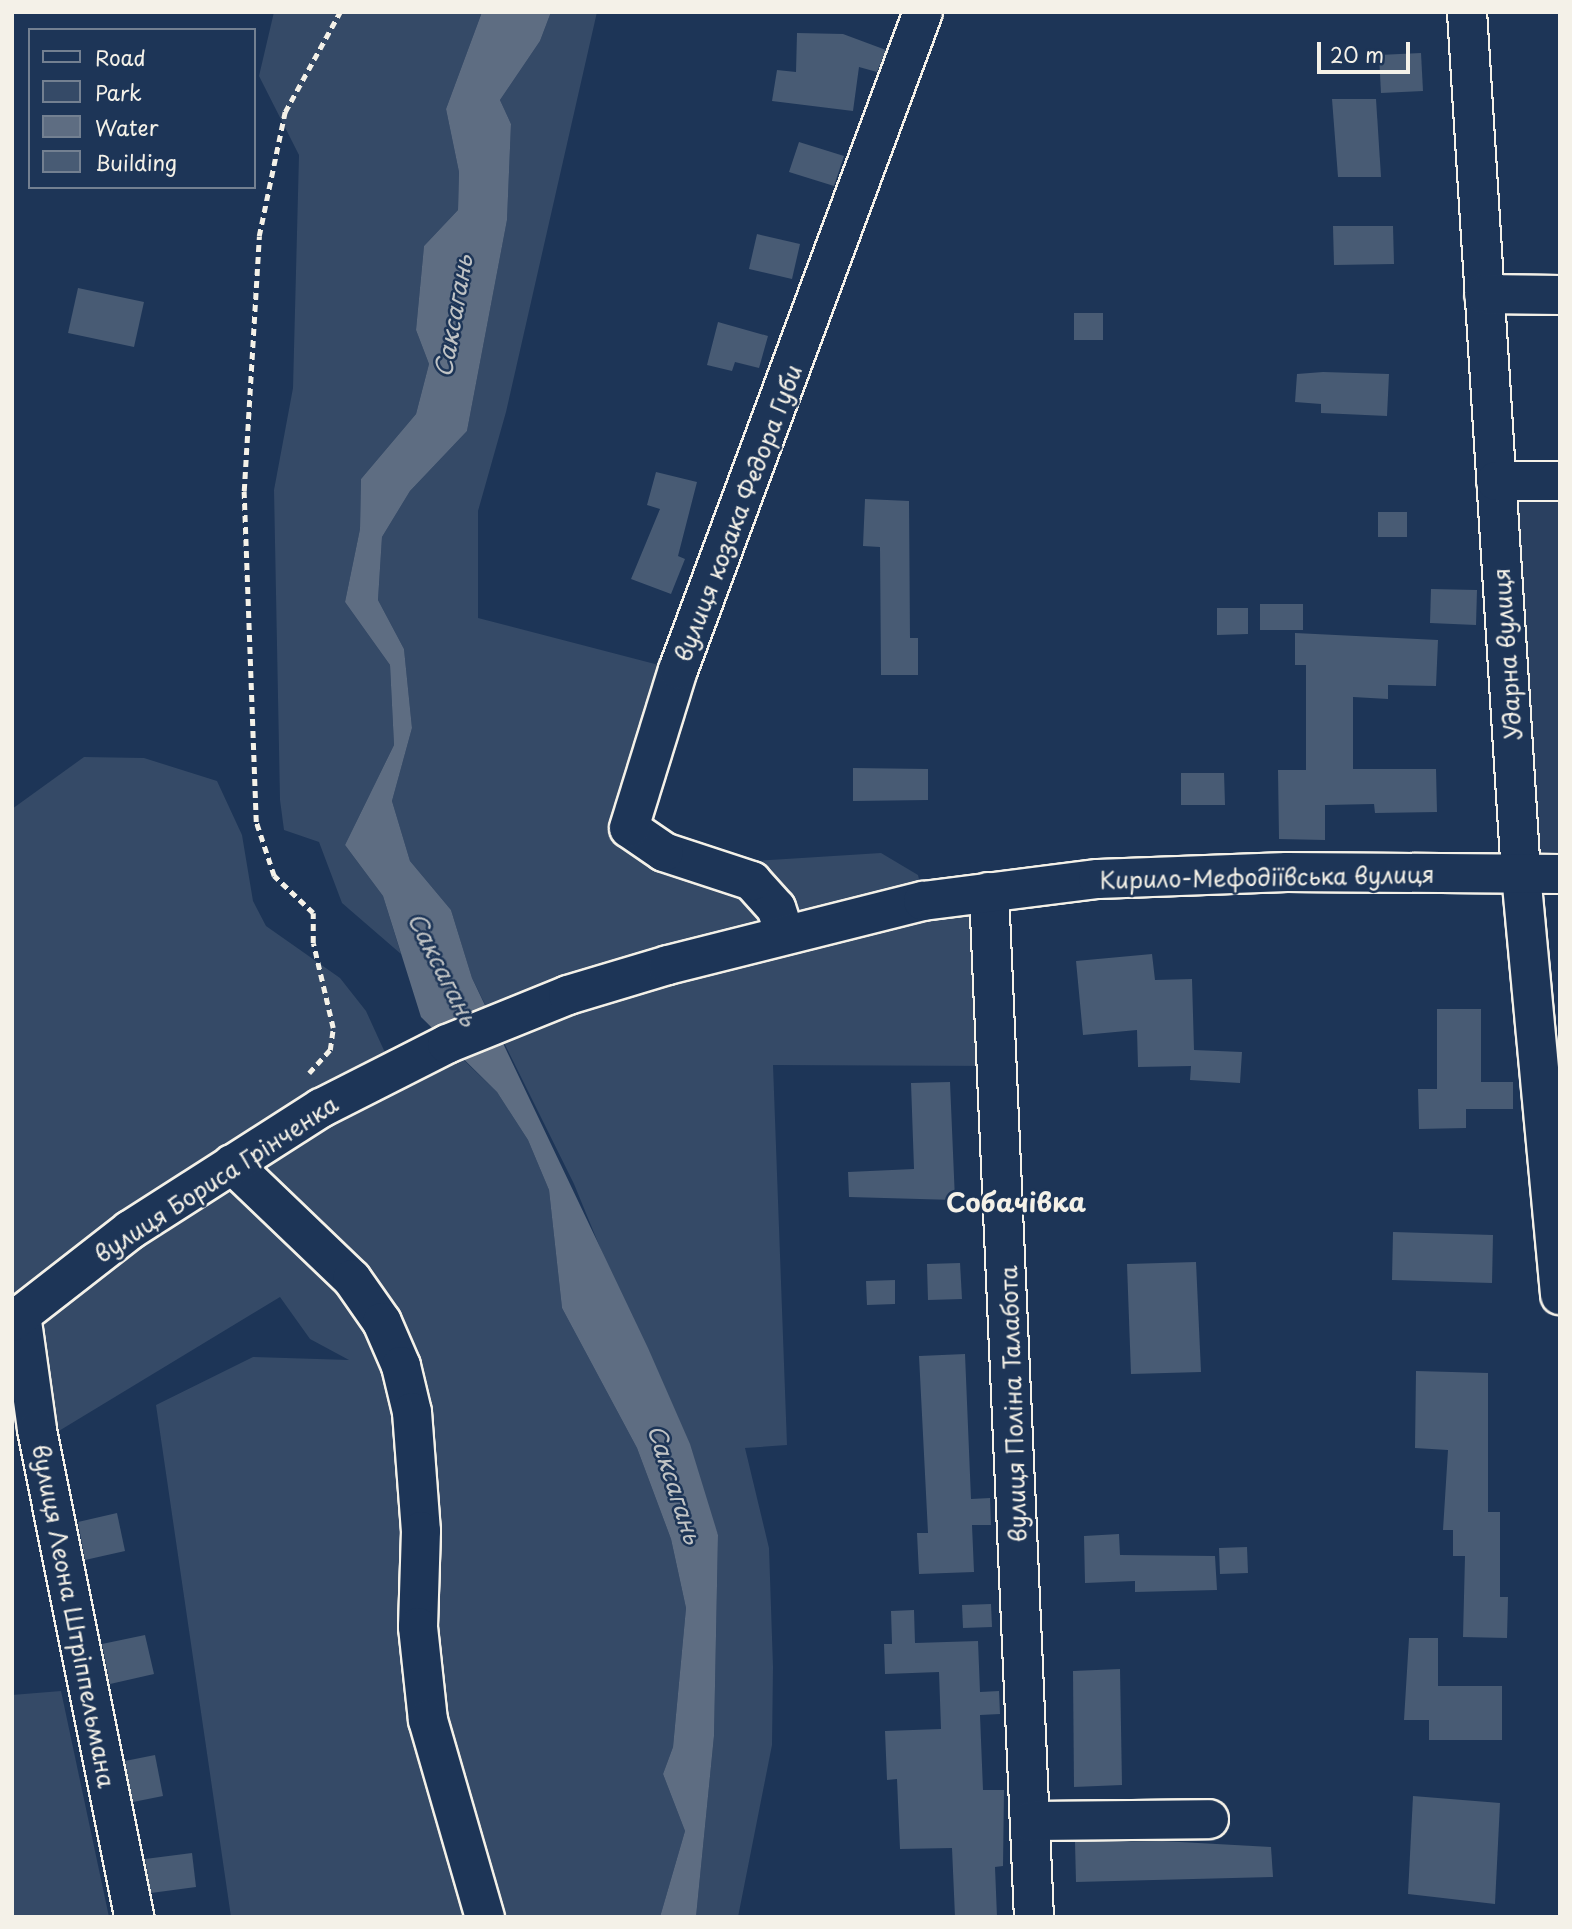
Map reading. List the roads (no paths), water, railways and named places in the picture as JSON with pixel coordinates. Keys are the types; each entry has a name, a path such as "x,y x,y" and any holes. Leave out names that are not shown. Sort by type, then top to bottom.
{"street":[{"name":"вулиця козака Федора Губи","path":"785,935 776,908 752,881 664,852 629,828 678,670 923,12"},
{"name":"Ударна вулиця","path":"1467,12 1521,874 1560,1295"},
{"path":"1484,294 1560,295"},
{"path":"1496,481 1560,481"},
{"name":"Кирило-Мефодіївська вулиця","path":"568,995 785,935 923,901 989,891 1191,874 1560,874"},
{"name":"вулиця Поліна Талабота","path":"989,891 1034,1917"},
{"name":"вулиця Бориса Грінченка","path":"17,1318 130,1230 232,1164 393,1070 568,995"},
{"path":"232,1164 352,1279 382,1322 401,1366 412,1412 421,1531 418,1628 428,1720 485,1917"},
{"name":"вулиця Леона Штріппельмана","path":"17,1318 134,1917"},
{"path":"1030,1821 1209,1819"}],"water":[{"name":"Саксагань","path":"482,12 551,12 540,41 500,100 511,124 507,220 467,431 410,491 382,537 378,600 404,649 412,728 392,801 410,861 451,910 472,978 648,1348 690,1444 718,1535 714,1736 696,1917 660,1917 685,1831 663,1774 673,1747 686,1608 671,1539 637,1448 562,1308 549,1190 528,1140 497,1092 421,1017 383,896 345,845 394,745 390,665 345,602 360,529 361,479 416,414 429,364 416,330 424,246 458,210 459,172 446,109"}],"district":[{"name":"Собачівка","path":"1016,1202"}]}
